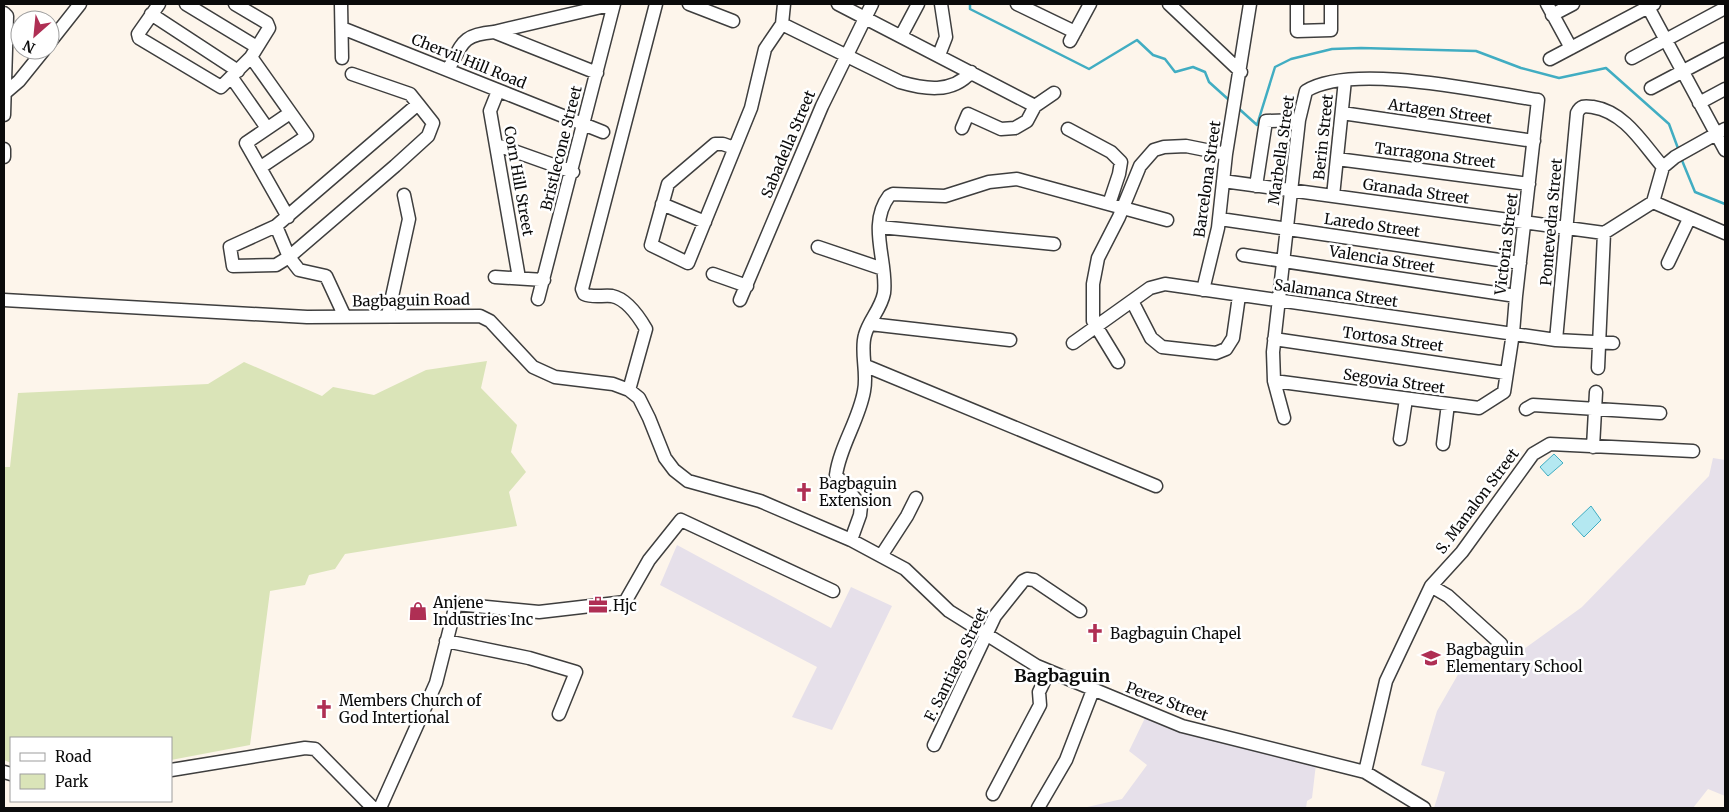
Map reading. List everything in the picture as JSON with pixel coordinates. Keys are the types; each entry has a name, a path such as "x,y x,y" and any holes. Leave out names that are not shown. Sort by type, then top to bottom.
{"street":[{"path":"60,29 80,4"},
{"path":"186,4 254,52 290,113 307,136 261,168"},
{"path":"235,4 268,25 254,52 235,74 222,88 139,38 138,34 155,9 235,74 267,128"},
{"path":"341,4 342,58"},
{"path":"448,70 465,39 478,34 614,4"},
{"name":"Bristlecone Street","path":"538,299 573,172 614,4"},
{"path":"656,4 582,289 584,294 589,297 614,296 636,312 646,329 629,390 639,398 665,458 674,470 688,481 760,501 851,540 861,506 836,474 860,406 866,380 864,336 883,296 883,269 879,251 880,227 885,201 893,194 933,198 1005,179 1028,180 1167,220"},
{"path":"689,4 733,21"},
{"path":"734,148 724,144 715,144 668,184 651,245 688,263 751,108 765,49 782,24 784,4"},
{"path":"838,4 1035,106"},
{"name":"Sabadella Street","path":"740,300 822,106 845,55 872,4"},
{"path":"902,36 918,4"},
{"path":"939,55 946,37 941,4"},
{"path":"1017,4 1073,36 1090,4"},
{"name":"Barcelona Street","path":"1203,290 1220,219 1226,154 1250,4"},
{"path":"1297,4 1296,31 1331,30 1331,4"},
{"path":"1570,48 1550,9 1573,4"},
{"path":"1550,59 1651,5 1665,39 1699,103 1721,132 1725,150"},
{"path":"1178,6 1240,72"},
{"path":"1632,58 1725,8"},
{"path":"4,13 7,16 4,116"},
{"path":"782,24 900,82 920,88 936,89 952,85 965,79 971,72"},
{"name":"Chervil Hill Road","path":"342,28 498,91 585,123 603,132"},
{"path":"494,32 597,73"},
{"path":"1651,88 1725,49"},
{"path":"5,93 19,81 36,60"},
{"path":"352,74 410,94 418,104 433,123 428,136 289,256 276,265 233,266 230,247 276,226 288,217 418,104"},
{"name":"Marbella Street","path":"1284,418 1272,368 1299,120 1306,91 1312,87 1345,80 1388,78 1538,100"},
{"name":"Berin Street","path":"1333,196 1345,80"},
{"path":"1699,103 1725,89"},
{"name":"Corn Hill Street","path":"498,91 490,111 498,145 519,278"},
{"path":"962,128 968,114 1001,129 1015,128 1026,121 1035,106 1054,93"},
{"name":"Victoria Street","path":"1504,392 1514,333 1516,296 1538,100"},
{"name":"Pontevedra Street","path":"1556,340 1580,108 1584,106 1606,109 1619,117 1663,167"},
{"path":"288,217 246,143 290,113"},
{"name":"Artagen Street","path":"1342,113 1534,142"},
{"path":"1256,186 1266,121 1299,120"},
{"path":"1068,129 1111,152 1121,162 1120,174 1109,204"},
{"path":"1598,368 1606,342 1604,233 1653,202 1663,167 1679,155 1721,132"},
{"path":"498,145 573,172"},
{"path":"1118,362 1097,327 1092,312 1095,270 1102,248 1123,208 1140,166 1154,150 1173,145 1226,154"},
{"path":"4,149 4,156"},
{"name":"Tarragona Street","path":"1337,159 1529,184"},
{"name":"Granada Street","path":"1223,182 1604,233"},
{"path":"388,315 409,219 404,195"},
{"path":"1653,202 1725,233"},
{"path":"662,204 705,222"},
{"name":"Laredo Street","path":"1220,219 1520,263"},
{"path":"1668,263 1689,219"},
{"path":"276,226 289,256 299,270 326,276 345,317"},
{"path":"880,227 1054,244"},
{"path":"818,247 883,269"},
{"name":"Valencia Street","path":"1243,255 1516,296"},
{"path":"714,274 747,286"},
{"path":"495,277 544,280"},
{"name":"Salamanca Street","path":"1073,343 1158,285 1174,284 1239,296 1556,340 1606,342"},
{"path":"1132,301 1152,338 1162,347 1216,352 1226,349 1233,338 1239,296"},
{"name":"Bagbaguin Road","path":"4,300 345,317 388,315 480,316 490,321 534,367 555,376 613,384 629,390"},
{"path":"870,324 1010,340"},
{"name":"Tortosa Street","path":"1274,339 1506,372"},
{"path":"866,366 1156,486"},
{"name":"Segovia Street","path":"1274,381 1479,408 1504,392"},
{"path":"1593,447 1596,392"},
{"path":"1400,439 1406,399"},
{"path":"1443,444 1448,404"},
{"path":"1526,409 1533,405 1660,413"},
{"name":"S. Manalon Street","path":"1365,772 1386,682 1431,586 1462,552 1533,454 1550,444 1693,451"},
{"path":"881,556 907,516 916,498"},
{"path":"380,808 436,683 456,604 539,612 626,602 649,560 681,520 833,591"},
{"name":"Perez Street","path":"851,540 905,569 949,611 1037,666 1182,726 1365,772"},
{"name":"F. Santiago Street","path":"934,746 995,616 1023,581 1027,579 1034,580 1080,611"},
{"path":"1431,586 1448,596 1501,644"},
{"path":"446,641 529,658 576,672 559,714"},
{"path":"994,794 1040,704 1039,692 1049,671"},
{"path":"1038,808 1066,760 1093,690"},
{"path":"172,770 305,748 315,749 373,808"},
{"path":"1365,772 1424,808"}],"shaded area":[{"path":"1713,458 1725,460 1725,796 1708,789 1693,808 1434,808 1445,772 1421,765 1437,711 1468,657 1499,667 1582,607 1709,476"},
{"path":"677,545 831,628 851,587 892,606 832,730 792,717 817,667 660,585"},
{"path":"1145,718 1316,764 1312,798 1307,801 1306,808 1083,808 1122,799 1147,765 1129,751"}],"green space":[{"path":"487,361 481,388 517,425 511,452 526,472 509,492 517,526 345,554 335,569 309,575 305,585 270,591 250,745 172,760 172,737 10,737 10,763 4,760 4,467 10,467 18,393 208,384 244,362 322,396 333,387 374,395 426,370"}],"water":[{"path":"1554,454 1563,463 1548,476 1540,467"},
{"path":"1591,506 1601,520 1584,537 1572,524"}],"waterway":[{"path":"970,4 970,9 1089,69 1137,40 1153,55 1165,59 1175,72 1193,67 1205,72 1209,82 1229,100"},
{"path":"1237,107 1257,125 1275,67 1291,59 1332,49 1476,51 1521,68 1559,78 1606,68 1669,124 1679,151"},
{"path":"1681,158 1695,192 1725,204"}],"place":[{"name":"Bagbaguin Extension","path":"804,492"},
{"name":"Hjc","path":"598,605"},
{"name":"Anjene Industries Inc","path":"418,611"},
{"name":"Bagbaguin Chapel","path":"1095,633"},
{"name":"Bagbaguin Elementary School","path":"1431,658"},
{"name":"Members Church of God Intertional","path":"324,709"}],"district":[{"name":"Bagbaguin","path":"1062,675"}]}
